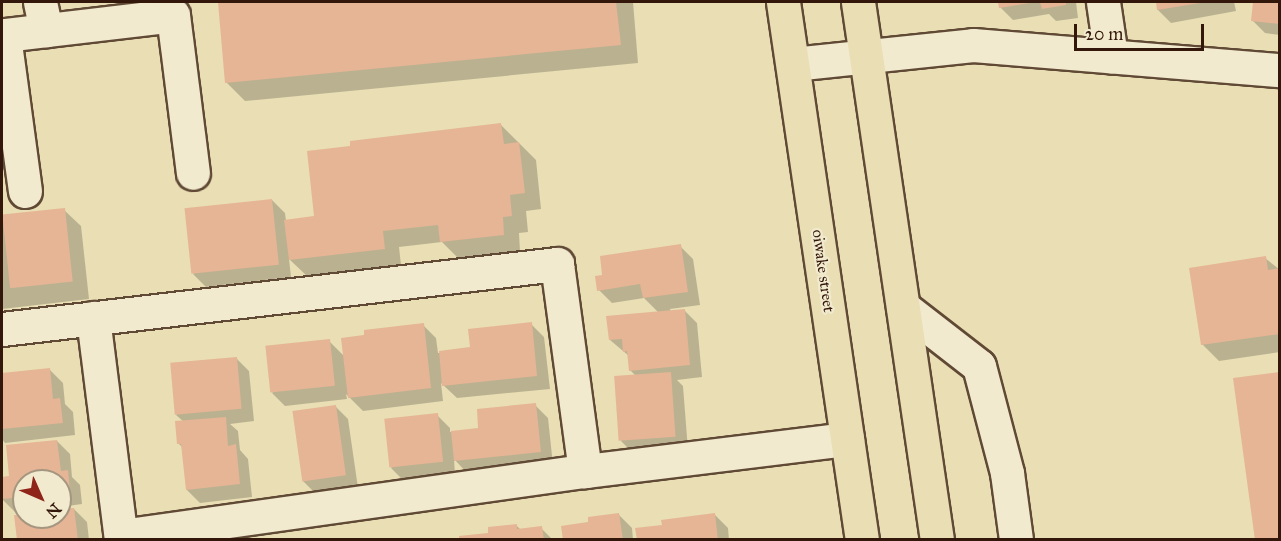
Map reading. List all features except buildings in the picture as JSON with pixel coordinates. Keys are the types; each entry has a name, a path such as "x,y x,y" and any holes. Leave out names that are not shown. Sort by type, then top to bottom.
{"main road":[{"name":"oiwake street","path":"783,2 862,540"},
{"path":"858,2 937,540"}],"street":[{"path":"1103,2 1111,56"},
{"path":"25,191 4,35 43,16 173,15 193,173"},
{"path":"793,64 973,45 1280,70"},
{"path":"2,328 557,264 585,471"},
{"path":"903,307 979,366 1007,473 1016,540"},
{"path":"93,318 121,538 585,471 847,439"}]}
